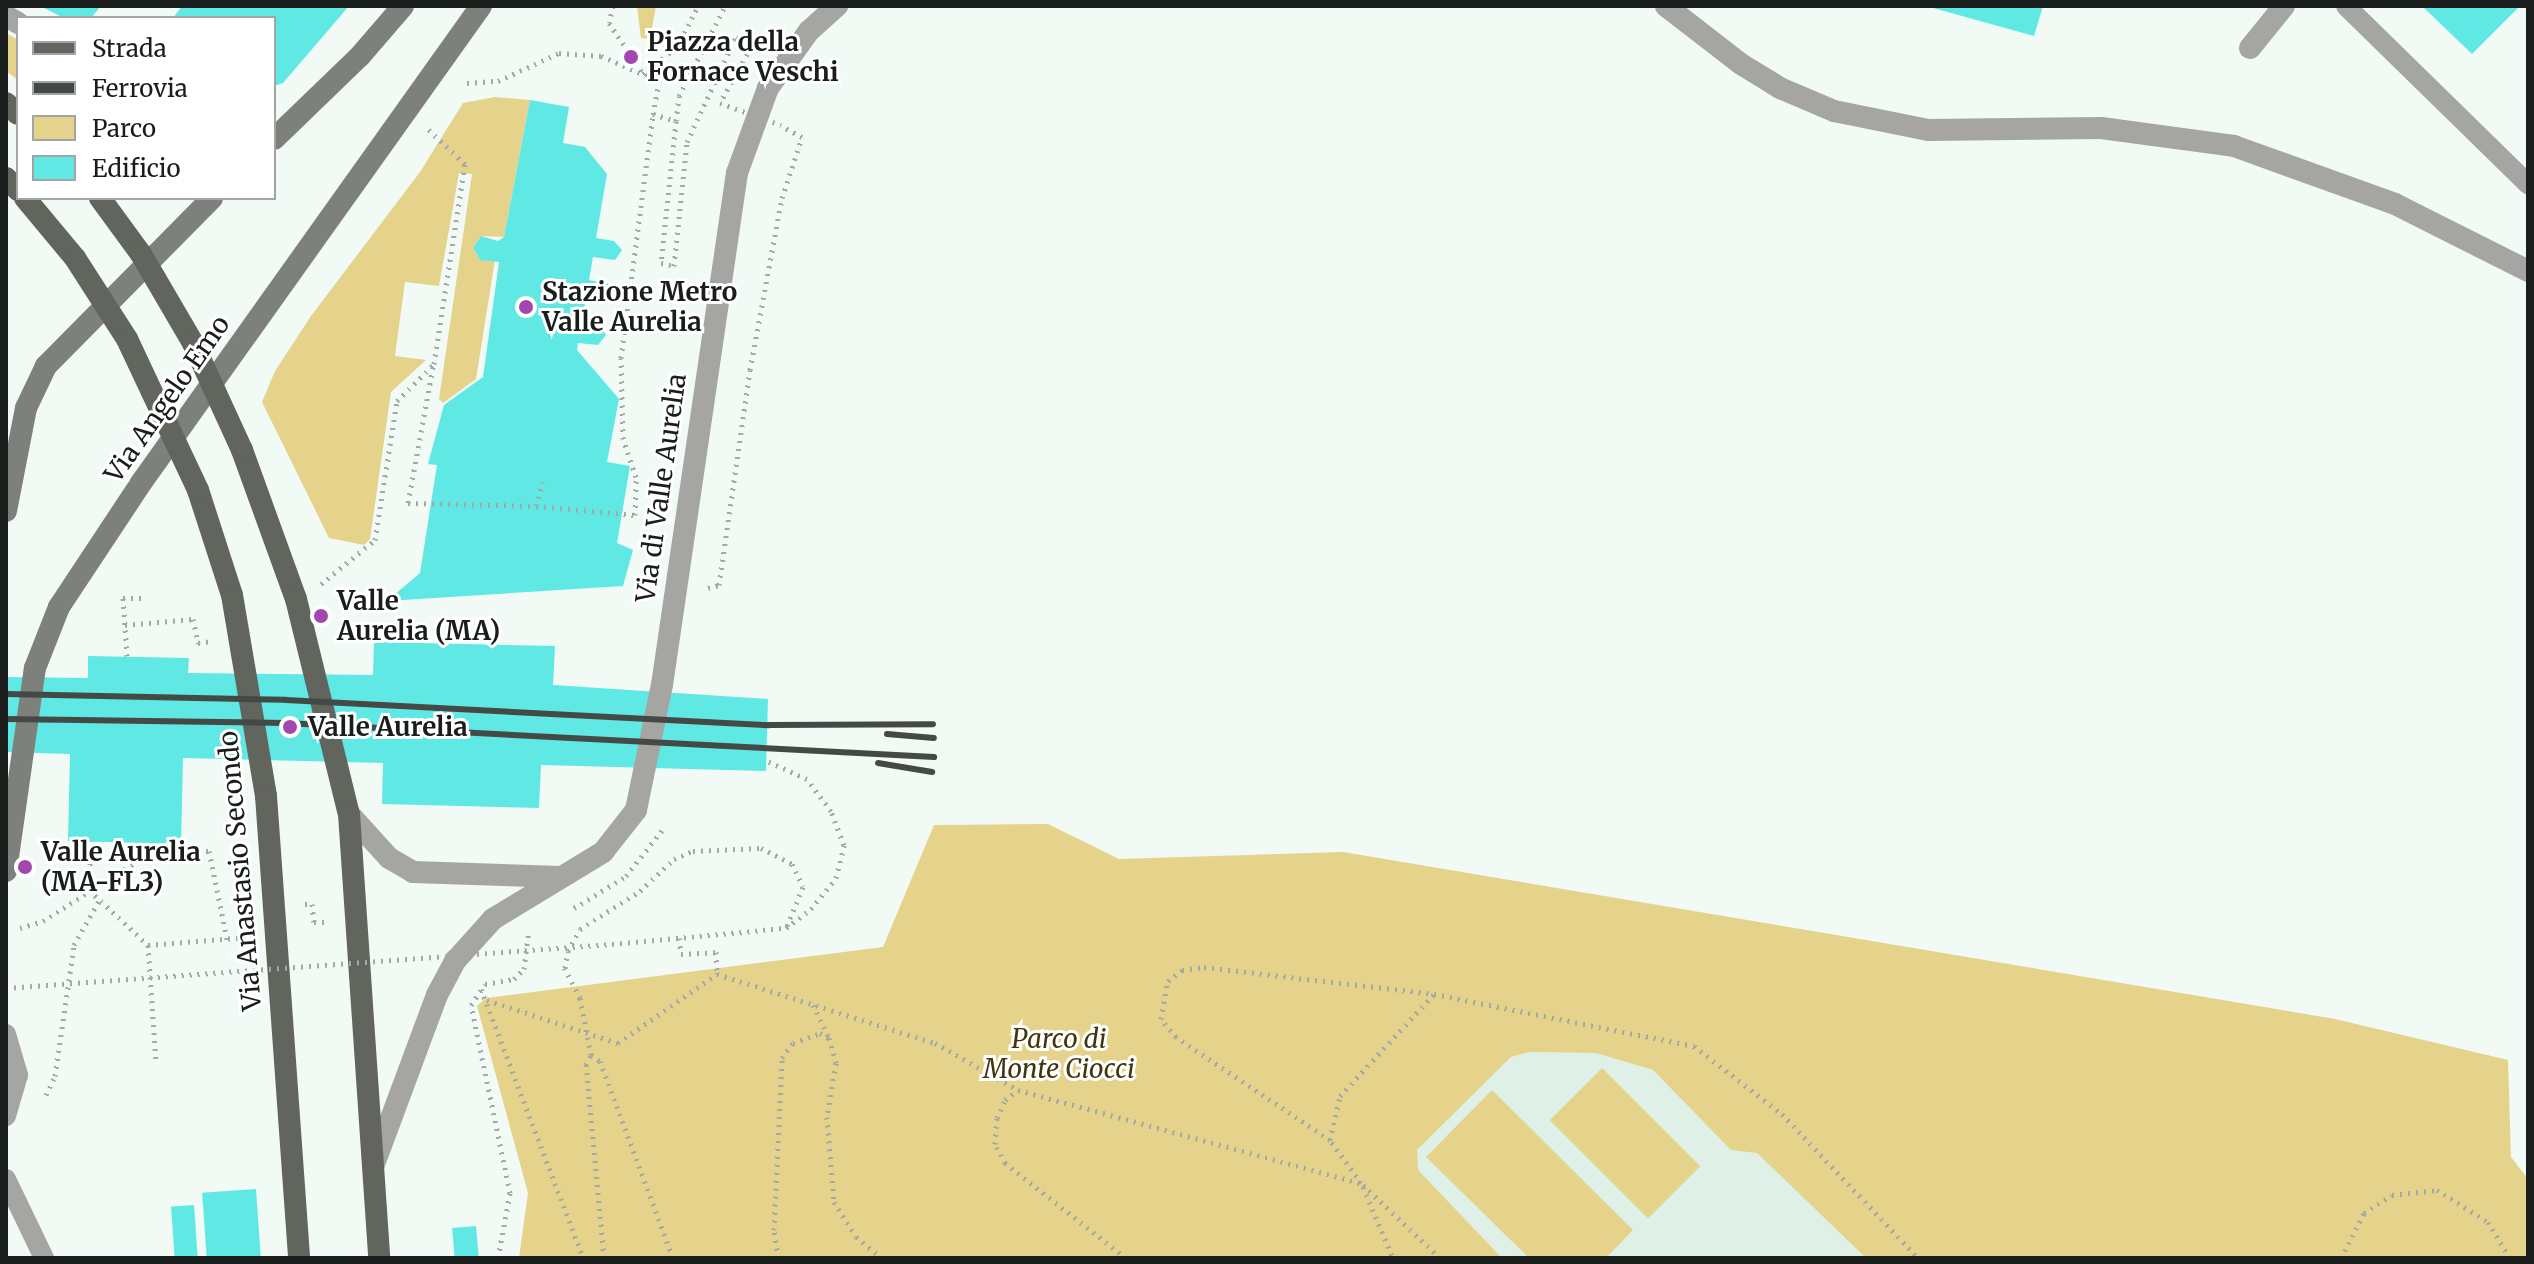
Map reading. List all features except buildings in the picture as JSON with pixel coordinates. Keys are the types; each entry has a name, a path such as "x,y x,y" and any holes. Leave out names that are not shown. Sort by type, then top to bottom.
{"main road":[{"path":"276,137 360,56 403,6"},
{"name":"Via Angelo Emo","path":"6,871 35,668 59,607 150,471 481,6"},
{"name":"Via Anastasio Secondo","path":"27,200 75,258 127,339 198,490 235,608 266,796 299,1258"},
{"path":"101,200 156,279 207,370 242,450 296,599 349,814 379,1258"},
{"path":"6,511 26,408 46,366 210,200"}],"street":[{"name":"Via di Valle Aurelia","path":"373,1167 437,995 456,960 493,919 614,841 640,799 662,685 737,173 768,88 809,31 837,6"},
{"path":"1666,6 1754,72 1834,111 1941,132 2101,128 2234,146 2395,204 2528,271"},
{"path":"2250,48 2284,6"},
{"path":"349,814 389,858 413,872 561,877"}],"lane":[{"path":"2346,6 2528,184"},
{"path":"6,1034 18,1075 6,1116"},
{"path":"6,1179 44,1258"}],"path":[{"path":"613,6 609,23 643,74"},
{"path":"643,74 677,47 698,6"},
{"path":"725,6 679,96 661,263 674,266 687,142 736,37 751,47 720,103 781,125 802,137"},
{"path":"438,122 431,131 465,164 434,364 408,503 536,506 635,515 636,477 623,439 621,358 659,81 601,56 559,53 498,81 470,80 462,87"},
{"path":"653,114 676,121"},
{"path":"296,599 375,540 397,401 434,364"},
{"path":"536,506 543,482"},
{"path":"127,656 123,598 147,598"},
{"path":"125,625 193,619 198,643 211,641"},
{"path":"6,988 612,944 786,928 811,909 836,878 844,845 831,811 807,779 767,761"},
{"path":"89,890 91,841"},
{"path":"604,1258 586,1065 591,1055 587,1030 565,968 568,951 580,929 640,891 674,859 693,851 761,848 792,864 803,887 786,928"},
{"path":"20,928 43,921 150,853 209,851 227,939"},
{"path":"89,890 148,945 156,1061"},
{"path":"42,1102 55,1076 74,945 100,899"},
{"path":"300,904 312,904 314,922 328,922"},
{"path":"498,1258 510,1193 471,1005 481,989 514,979 524,969 527,935 537,923"},
{"path":"148,945 238,938"},
{"path":"679,938 681,954 716,952 717,974"},
{"path":"1440,1258 1361,1183 1330,1140 1176,1037 1161,1019 1168,981 1182,970 1204,967 1434,994 1694,1046 1782,1114 1918,1258"},
{"path":"487,1000 587,1030 618,1043 717,974"},
{"path":"717,974 935,1043 1018,1090 1361,1183"},
{"path":"481,989 583,1258"},
{"path":"1330,1140 1340,1096 1434,994"},
{"path":"813,1004 829,1038 836,1063 827,1117 834,1202 856,1237 882,1258"},
{"path":"778,1258 774,1230 782,1058 808,1033 829,1038"},
{"path":"591,1055 600,1061 673,1258"},
{"path":"1018,1090 1005,1100 997,1118 995,1144 1005,1163 1126,1258"},
{"path":"1361,1183 1393,1258"},
{"path":"2341,1258 2364,1213 2392,1195 2437,1190 2488,1222 2510,1258"}],"shaded area":[{"path":"1530,1052 1596,1053 1653,1070 1731,1149 1757,1153 1866,1258 1502,1258 1417,1170 1417,1150 1511,1057"}],"green space":[{"path":"637,6 656,6 650,39 641,38"},
{"path":"6,33 16,39 16,78 6,71"},
{"path":"495,97 530,100 504,237 481,236 473,247 480,260 495,260 476,379 443,403 439,399 472,174 459,173 439,286 405,282 395,356 426,360 391,392 370,539 364,545 329,538 262,402 275,371 311,316 420,172 463,103"},
{"name":"Parco di Monte Ciocci","path":"1048,824 1119,859 1343,852 2335,1019 2508,1060 2511,1157 2528,1179 2528,1258 1866,1258 1757,1153 1731,1150 1653,1070 1596,1053 1530,1052 1511,1057 1417,1150 1418,1170 1502,1258 519,1258 528,1193 477,1006 486,998 883,947 934,825"},
{"path":"1602,1068 1700,1166 1648,1219 1550,1120"},
{"path":"1492,1090 1633,1230 1606,1258 1529,1258 1426,1157"}],"railway":[{"path":"6,694 286,700 768,725 933,724"},
{"path":"6,719 285,723 934,757"},
{"path":"887,734 934,738"},
{"path":"878,763 932,772"}],"place":[{"name":"Piazza della Fornace Veschi","path":"631,57"},
{"name":"Stazione Metro Valle Aurelia","path":"526,307"},
{"name":"Valle Aurelia (MA)","path":"321,616"},
{"name":"Valle Aurelia","path":"290,727"},
{"name":"Valle Aurelia (MA-FL3)","path":"25,867"}]}
